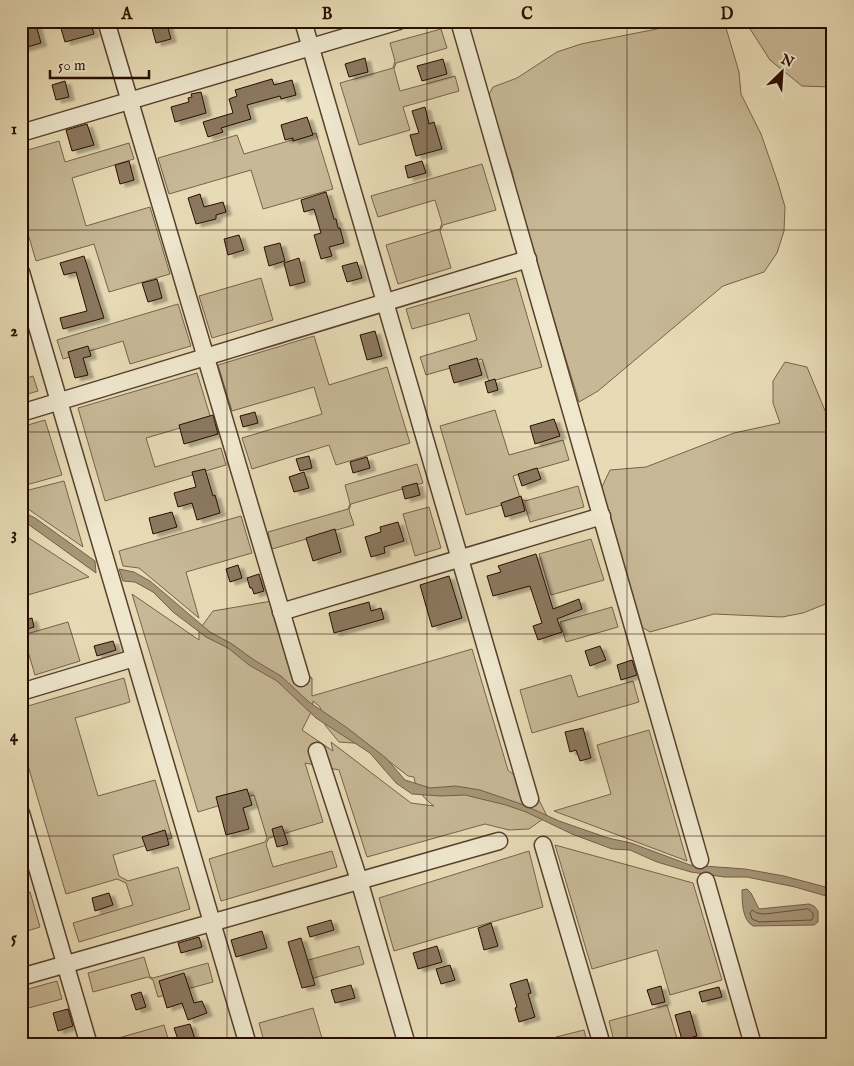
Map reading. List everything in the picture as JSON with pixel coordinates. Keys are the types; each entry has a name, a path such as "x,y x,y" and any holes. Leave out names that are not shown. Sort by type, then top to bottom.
{"street":[{"path":"106,21 301,678"},
{"path":"303,21 530,799"},
{"path":"21,133 399,21"},
{"path":"459,21 700,860"},
{"path":"21,413 528,259"},
{"path":"21,272 248,1045"},
{"path":"281,612 602,516"},
{"path":"21,692 134,658"},
{"path":"317,751 359,880 407,1045"},
{"path":"21,813 89,1045"},
{"path":"21,976 498,841"},
{"path":"543,845 602,1045"},
{"path":"706,881 748,1043"}],"shaded area":[{"path":"697,21 708,21 726,28 739,72 741,94 761,134 785,207 784,231 777,253 764,272 723,286 598,391 579,402 522,215 512,171 504,148 483,106 493,87 517,78 557,52 581,44"},
{"path":"745,21 833,21 833,87 802,86 770,60"},
{"path":"441,29 447,48 396,63 394,69 400,91 455,76 459,91 403,107 410,130 359,145 340,83 393,68 395,61 390,43"},
{"path":"316,133 333,189 263,209 251,170 169,194 158,158 237,135 244,154"},
{"path":"59,141 65,162 129,143 134,159 72,178 86,226 150,207 170,274 109,292 94,244 36,261 21,210 21,152"},
{"path":"482,164 496,210 443,225 440,231 451,268 398,284 386,245 440,229 442,223 435,200 378,217 371,196"},
{"path":"261,278 273,320 212,338 199,296"},
{"path":"516,278 542,367 489,382 482,359 426,375 420,357 477,340 469,313 412,329 406,309"},
{"path":"178,304 191,346 130,364 123,341 63,359 57,340"},
{"path":"314,336 329,385 387,367 410,443 336,465 329,445 252,469 242,438 322,414 314,387 232,411 218,365"},
{"path":"785,362 807,367 833,430 833,601 803,613 782,617 714,614 650,632 632,621 600,491 610,470 646,467 734,433 780,423 773,403 773,381"},
{"path":"197,373 211,419 146,438 155,467 221,448 226,465 105,501 78,408"},
{"path":"33,376 38,391 21,396 21,380"},
{"path":"495,410 509,455 563,440 569,460 513,476 520,498 525,501 578,486 584,507 530,522 524,503 520,500 466,515 440,426"},
{"path":"45,420 62,475 26,485 21,468 21,427"},
{"path":"417,464 423,483 351,504 349,510 354,525 272,549 268,532 348,509 350,504 345,485"},
{"path":"64,481 83,547 21,504 21,492"},
{"path":"429,507 441,548 415,556 403,514"},
{"path":"241,516 252,553 186,572 199,618 139,568 123,566 119,551"},
{"path":"21,533 89,577 21,597"},
{"path":"591,539 604,580 551,595 539,554"},
{"path":"132,594 199,640 199,630 213,611 272,601 289,661 312,678 312,696 472,649 508,770 536,794 547,816 529,829 509,830 485,824 367,857 339,770 305,763 323,822 269,838 266,844 273,867 332,851 337,867 221,901 209,859 265,842 267,838 254,795 198,812","holes":["313,701 320,707 325,725 339,742 367,744 408,776 414,777 421,793 434,806 411,803 331,742 333,751 302,730 312,710"]},
{"path":"612,607 618,627 566,642 560,622"},
{"path":"68,622 80,661 35,675 23,635"},
{"path":"571,675 578,697 633,681 639,702 532,733 520,690"},
{"path":"124,678 130,702 75,718 98,796 155,780 172,838 113,855 119,876 128,881 178,867 190,909 79,942 73,923 133,905 126,883 117,879 66,894 21,742 21,708"},
{"path":"649,730 687,861 554,811 611,794 597,745"},
{"path":"555,845 693,883 722,980 670,995 657,950 592,969"},
{"path":"529,851 543,907 394,951 379,898"},
{"path":"30,892 40,927 21,933 21,894"},
{"path":"359,946 364,964 310,979 305,961"},
{"path":"144,957 150,977 153,978 208,963 213,982 158,997 153,980 148,977 93,992 88,973"},
{"path":"57,981 62,999 21,1010 21,991"},
{"path":"667,1005 679,1045 615,1045 609,1021"},
{"path":"313,1008 324,1045 265,1045 259,1023"},
{"path":"164,1025 170,1045 109,1045 108,1041"},
{"path":"584,1030 588,1045 558,1045 556,1037"}],"water":[{"path":"21,511 35,518 95,561 96,573 21,519"},
{"path":"119,569 134,572 150,581 210,632 281,676 309,702 346,727 386,758 405,780 430,788 456,786 480,790 524,805 559,821 608,838 631,843 690,865 745,869 784,876 833,889 833,898 795,887 747,877 724,877 691,872 657,862 630,850 612,849 506,805 465,795 412,794 396,783 370,753 316,718 277,681 249,665 228,648 206,637 173,612 153,592 135,582 123,581"},
{"path":"747,889 759,909 809,904 818,911 818,922 814,925 753,926 749,923 743,910 742,890"}],"building":[{"path":"35,21 41,43 21,49 21,24"},
{"path":"74,21 90,21 94,34 65,42 60,25"},
{"path":"150,21 166,21 171,39 156,43"},
{"path":"365,58 368,72 349,77 345,64"},
{"path":"443,59 447,74 422,81 417,66"},
{"path":"272,79 274,85 292,80 296,95 281,99 280,96 247,105 251,119 221,128 223,132 208,137 203,122 233,113 229,99 237,96 235,90"},
{"path":"65,81 69,97 56,100 52,85"},
{"path":"201,92 206,113 175,122 171,107 189,102 188,98 192,97 191,94"},
{"path":"425,107 429,124 434,122 442,149 416,156 410,135 419,133 412,111"},
{"path":"307,117 313,135 293,141 293,138 285,140 281,125"},
{"path":"87,124 94,145 72,151 66,130"},
{"path":"129,161 134,180 120,184 115,165"},
{"path":"422,161 426,173 408,178 405,166"},
{"path":"326,192 344,243 329,247 332,256 321,259 314,235 321,233 314,209 304,212 301,200"},
{"path":"200,194 204,207 223,202 226,212 216,215 216,219 196,224 188,198"},
{"path":"239,235 244,250 228,255 224,239"},
{"path":"280,243 285,261 269,266 264,247"},
{"path":"84,256 104,318 63,329 60,318 87,311 76,272 64,275 60,263"},
{"path":"299,258 305,282 290,286 284,263"},
{"path":"357,262 362,278 347,282 342,266"},
{"path":"157,279 162,298 148,302 142,283"},
{"path":"375,331 382,356 367,360 360,335"},
{"path":"88,346 91,356 83,358 88,375 75,378 68,352"},
{"path":"477,358 482,375 454,383 449,366"},
{"path":"495,379 498,390 488,393 485,382"},
{"path":"255,412 258,423 243,427 240,416"},
{"path":"213,415 218,434 184,444 179,425"},
{"path":"554,419 560,436 535,444 530,426"},
{"path":"309,456 312,468 300,471 296,459"},
{"path":"367,457 370,468 353,473 350,462"},
{"path":"537,468 541,479 522,486 518,474"},
{"path":"205,469 220,513 197,520 192,503 178,507 174,493 196,487 192,472"},
{"path":"304,472 309,488 294,492 289,477"},
{"path":"417,483 420,495 405,499 402,487"},
{"path":"521,496 525,511 505,517 501,503"},
{"path":"172,512 177,527 153,534 149,518"},
{"path":"398,522 404,541 384,547 385,553 371,557 365,537 381,532 380,527"},
{"path":"335,529 341,552 313,561 306,538"},
{"path":"536,554 553,609 579,599 582,609 557,619 562,632 538,640 533,626 542,623 530,586 493,596 487,576 501,572 498,566"},
{"path":"238,565 242,578 230,582 226,569"},
{"path":"259,574 264,591 254,594 247,578"},
{"path":"449,576 462,618 432,627 420,585"},
{"path":"369,602 371,611 381,608 384,619 334,633 329,613"},
{"path":"32,618 34,627 21,631 21,621"},
{"path":"113,641 116,650 97,656 94,646"},
{"path":"600,646 606,660 590,666 585,651"},
{"path":"632,660 637,675 621,680 617,665"},
{"path":"583,728 591,758 580,761 576,750 570,752 565,732"},
{"path":"247,789 252,805 243,808 249,829 226,835 216,797"},
{"path":"282,826 288,844 277,847 272,829"},
{"path":"165,830 169,845 147,851 142,837"},
{"path":"109,893 113,905 95,911 92,898"},
{"path":"331,920 334,930 310,937 307,927"},
{"path":"491,923 498,946 484,950 478,928"},
{"path":"262,931 267,948 236,957 231,940"},
{"path":"199,937 202,947 181,953 178,943"},
{"path":"301,938 315,985 302,988 288,942"},
{"path":"437,946 442,962 418,969 413,953"},
{"path":"450,965 455,980 441,984 436,969"},
{"path":"184,973 194,1003 202,1001 207,1013 188,1020 182,1003 167,1008 159,981"},
{"path":"527,979 531,993 528,994 535,1017 519,1022 515,1008 517,1007 510,984"},
{"path":"351,985 355,998 335,1003 331,990"},
{"path":"661,986 665,1002 652,1005 647,990"},
{"path":"719,987 722,997 702,1002 699,992"},
{"path":"141,992 146,1007 136,1010 131,995"},
{"path":"68,1009 73,1026 58,1031 53,1013"},
{"path":"690,1011 697,1036 682,1040 675,1015"},
{"path":"190,1024 197,1045 180,1045 174,1028"}]}
